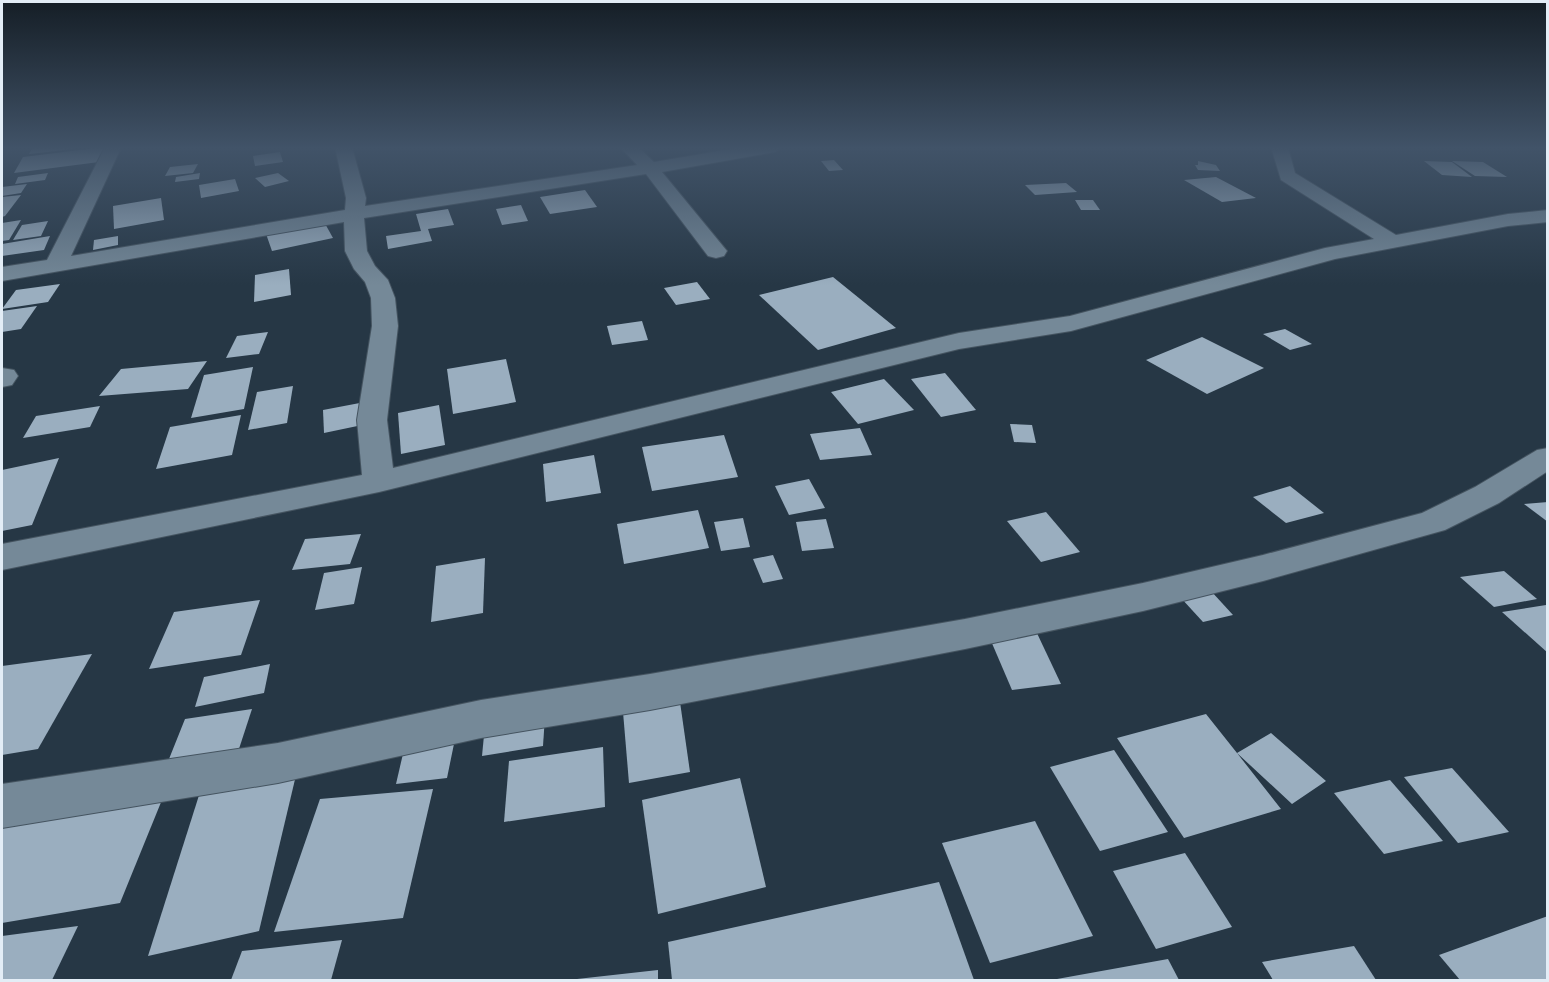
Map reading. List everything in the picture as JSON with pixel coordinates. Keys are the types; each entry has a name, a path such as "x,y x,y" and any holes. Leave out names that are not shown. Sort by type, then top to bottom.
{"street":[{"path":"55,266 93,193"},
{"path":"355,193 356,251 365,269 376,280 383,298 385,326 372,420 379,482"},
{"path":"2,274 354,214 499,193"},
{"path":"670,193 716,251"},
{"path":"1314,193 1390,240"},
{"path":"2,556 379,482 959,341 1071,323 1390,240 1548,216"},
{"path":"2,806 278,763 481,719 650,692 965,634 1143,597 1263,568 1433,522 1487,495 1548,458"}],"building":[{"path":"2,193 21,193 21,193 2,196"},
{"path":"200,193 229,193 201,198"},
{"path":"587,193 597,207 550,214 540,197"},
{"path":"1033,193 1065,193 1035,195"},
{"path":"1206,193 1246,193 1256,198 1222,202"},
{"path":"21,195 5,216 2,217 2,197"},
{"path":"161,198 164,220 114,229 113,206"},
{"path":"1075,200 1093,200 1100,210 1081,210"},
{"path":"521,205 528,221 502,225 496,209"},
{"path":"448,209 454,225 428,229 432,241 388,249 386,236 421,231 416,214"},
{"path":"21,220 9,240 2,241 2,223"},
{"path":"323,220 333,238 272,251 265,231"},
{"path":"48,221 41,236 13,240 22,225"},
{"path":"50,236 44,250 2,256 2,244"},
{"path":"118,236 118,245 93,250 94,240"},
{"path":"289,269 291,295 254,302 255,275"},
{"path":"833,277 896,328 818,350 759,295"},
{"path":"697,282 710,299 676,305 664,288"},
{"path":"60,284 48,302 2,309 16,290"},
{"path":"37,306 21,329 2,332 2,311"},
{"path":"642,321 648,340 612,345 607,326"},
{"path":"1285,329 1312,344 1290,350 1263,334"},
{"path":"268,332 259,354 226,358 237,336"},
{"path":"1202,337 1264,368 1207,394 1146,360"},
{"path":"506,359 516,402 453,414 447,369"},
{"path":"207,361 188,389 99,396 121,369"},
{"path":"253,367 244,409 191,418 204,375"},
{"path":"945,373 976,410 941,417 911,379"},
{"path":"884,379 914,410 858,424 831,392"},
{"path":"293,386 287,423 248,430 257,392"},
{"path":"365,402 367,424 324,433 323,410"},
{"path":"439,405 445,445 401,454 398,413"},
{"path":"100,406 90,427 23,438 36,416"},
{"path":"241,415 232,455 156,469 170,427"},
{"path":"1010,424 1032,425 1036,443 1014,442"},
{"path":"860,428 872,455 820,460 810,434"},
{"path":"724,435 738,477 652,491 642,447"},
{"path":"594,455 601,493 546,502 543,464"},
{"path":"59,458 32,525 2,531 2,470"},
{"path":"809,479 825,508 789,515 775,486"},
{"path":"1290,486 1324,513 1286,523 1253,497"},
{"path":"1548,502 1548,522 1524,504"},
{"path":"698,510 709,548 624,564 617,524"},
{"path":"1046,512 1080,552 1041,562 1007,521"},
{"path":"743,518 750,547 721,551 714,522"},
{"path":"826,519 834,548 802,551 796,522"},
{"path":"361,534 350,564 292,570 305,539"},
{"path":"773,555 783,579 763,583 753,559"},
{"path":"485,558 483,613 431,622 436,566"},
{"path":"362,567 354,604 315,610 324,573"},
{"path":"1504,571 1537,599 1494,607 1460,577"},
{"path":"1211,591 1233,615 1203,622 1181,598"},
{"path":"260,600 241,655 149,669 174,612"},
{"path":"1548,606 1548,653 1502,612"},
{"path":"1035,629 1061,684 1012,690 988,634"},
{"path":"92,654 38,749 2,755 2,666"},
{"path":"270,664 264,693 195,707 204,677"},
{"path":"680,702 690,772 629,783 623,712"},
{"path":"252,709 236,758 165,769 185,719"},
{"path":"1206,714 1281,809 1184,838 1117,738"},
{"path":"545,716 543,746 482,756 485,725"},
{"path":"1271,733 1326,781 1292,804 1237,753"},
{"path":"455,739 447,778 396,784 405,745"},
{"path":"603,747 605,807 504,822 509,761"},
{"path":"1114,750 1168,832 1100,851 1050,767"},
{"path":"1452,768 1509,832 1458,843 1404,777"},
{"path":"297,771 259,931 148,956 201,789"},
{"path":"740,778 766,887 658,914 642,800"},
{"path":"1390,780 1443,841 1384,854 1334,793"},
{"path":"433,789 403,918 274,932 320,799"},
{"path":"166,790 120,903 2,923 2,826 7,816"},
{"path":"1035,821 1093,936 990,963 942,843"},
{"path":"1185,853 1232,927 1156,949 1113,871"},
{"path":"939,882 974,980 672,980 668,942"},
{"path":"1548,916 1548,980 1460,980 1439,955"},
{"path":"78,926 52,980 2,980 2,936"},
{"path":"342,940 331,980 231,980 242,951"},
{"path":"1354,946 1376,980 1273,980 1262,962"},
{"path":"1168,959 1179,980 1057,980 1057,979"},
{"path":"658,970 658,980 577,980 577,979"}]}
